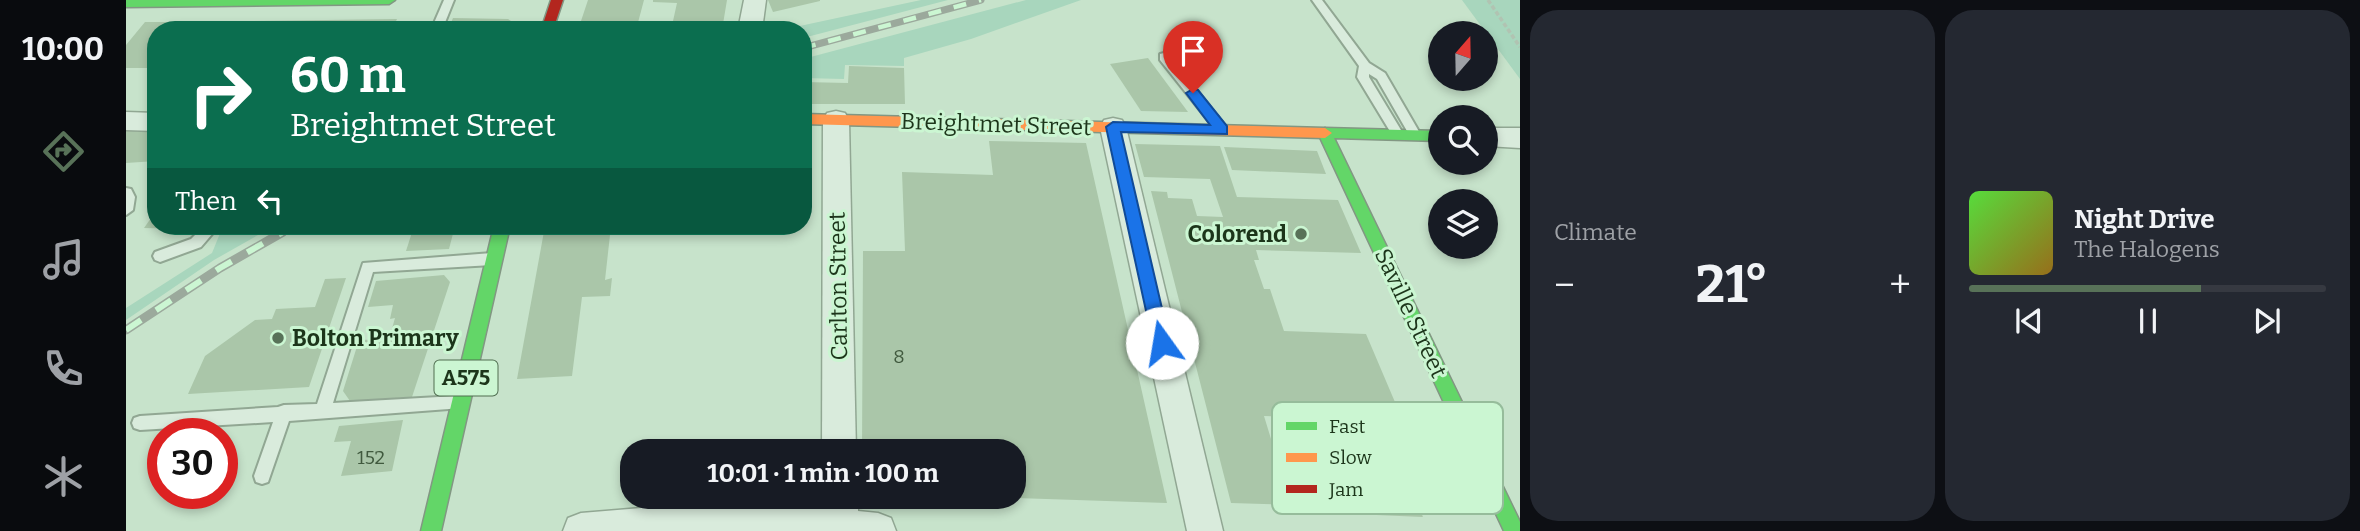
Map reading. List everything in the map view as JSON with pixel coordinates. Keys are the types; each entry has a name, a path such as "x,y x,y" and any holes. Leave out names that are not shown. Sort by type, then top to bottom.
{"street":[{"path":"135,4 389,0"},
{"path":"550,21 557,0"},
{"path":"751,21 754,0"},
{"name":"Breightmet Street","path":"812,119 1428,136"},
{"name":"Carlton Street","path":"836,120 839,439"},
{"path":"126,121 147,122"},
{"path":"1113,127 1205,531"},
{"name":"Saville Street","path":"1325,133 1453,402"},
{"path":"1498,137 1520,138"},
{"name":"A575","path":"431,531 500,235"},
{"name":"Saville Street","path":"1503,508 1514,531"},
{"path":"581,531 737,518 840,519 878,531"}],"lane":[{"path":"440,21 449,0"},
{"path":"1317,0 1365,66 1381,76 1415,135"},
{"path":"1164,57 1222,130"},
{"path":"1365,66 1363,77 1398,135"},
{"path":"126,194 126,209"},
{"path":"160,256 181,251 196,243 204,235"},
{"path":"323,409 368,267 494,259"},
{"path":"140,423 461,402"},
{"path":"262,476 284,412"}],"path":[{"path":"1488,0 1520,47"}],"green space":[{"path":"921,0 948,0 812,36 812,23"},
{"path":"1026,0 1081,0 971,39 904,58 904,66 845,65 844,79 812,78 812,57"},
{"path":"1462,0 1520,0 1520,79 1498,49 1498,21 1477,21"},
{"path":"219,235 258,235 214,260 126,320 126,308 212,253"}],"building":[{"path":"588,0 644,0 638,21 581,21"},
{"path":"727,0 724,21 673,21 677,3 653,2"},
{"path":"768,0 820,0 820,1 773,12"},
{"path":"453,18 511,21 452,21"},
{"path":"397,19 396,21 252,21"},
{"path":"147,22 147,68 126,68 126,45"},
{"path":"1148,58 1188,112 1141,111 1110,64"},
{"path":"849,66 904,68 905,104 812,104 812,82 848,83"},
{"path":"147,128 147,162 126,163 126,129"},
{"path":"989,141 1086,143 1167,503 1026,498 1026,439 862,439 863,251 905,251 902,172 993,175"},
{"path":"1135,144 1220,146 1237,197 1338,200 1361,253 1256,250 1259,260 1254,260 1264,289 1270,289 1284,331 1366,334 1395,402 1272,402 1272,416 1264,416 1272,442 1272,504 1231,503 1151,191 1167,192 1168,198 1192,199 1197,216 1223,217 1210,179 1144,177"},
{"path":"1224,147 1317,151 1326,174 1232,170"},
{"path":"411,235 453,235 449,249 406,251"},
{"path":"543,235 610,235 605,280 612,278 610,296 582,297 572,376 517,379"},
{"path":"444,275 450,282 412,397 350,401 343,391 359,340 389,339 395,318 390,319 393,305 368,307 376,281"},
{"name":"Bolton Primary","path":"346,278 309,387 188,394 205,356 255,320 272,319 276,309 315,307 325,279"},
{"path":"403,420 392,471 341,476 351,441 334,442 339,426"},
{"path":"1353,514 1422,514 1423,517"}],"railway":[{"path":"812,46 981,0"},
{"path":"126,330 220,268 278,235"}],"traffic: fast":[{"path":"126,3 389,0"},
{"path":"1325,133 1428,136"},
{"path":"1325,133 1453,402"},
{"path":"431,531 500,235"},
{"path":"1503,508 1514,531"}],"traffic: slow":[{"path":"812,119 1325,133"}],"traffic: jam":[{"path":"550,21 557,0"}],"place":[{"name":"Colorend","path":"1301,234"},
{"name":"Bolton Primary","path":"278,338"}],"route":[{"path":"1162,343 1113,127 1222,130 1193,93"}]}
